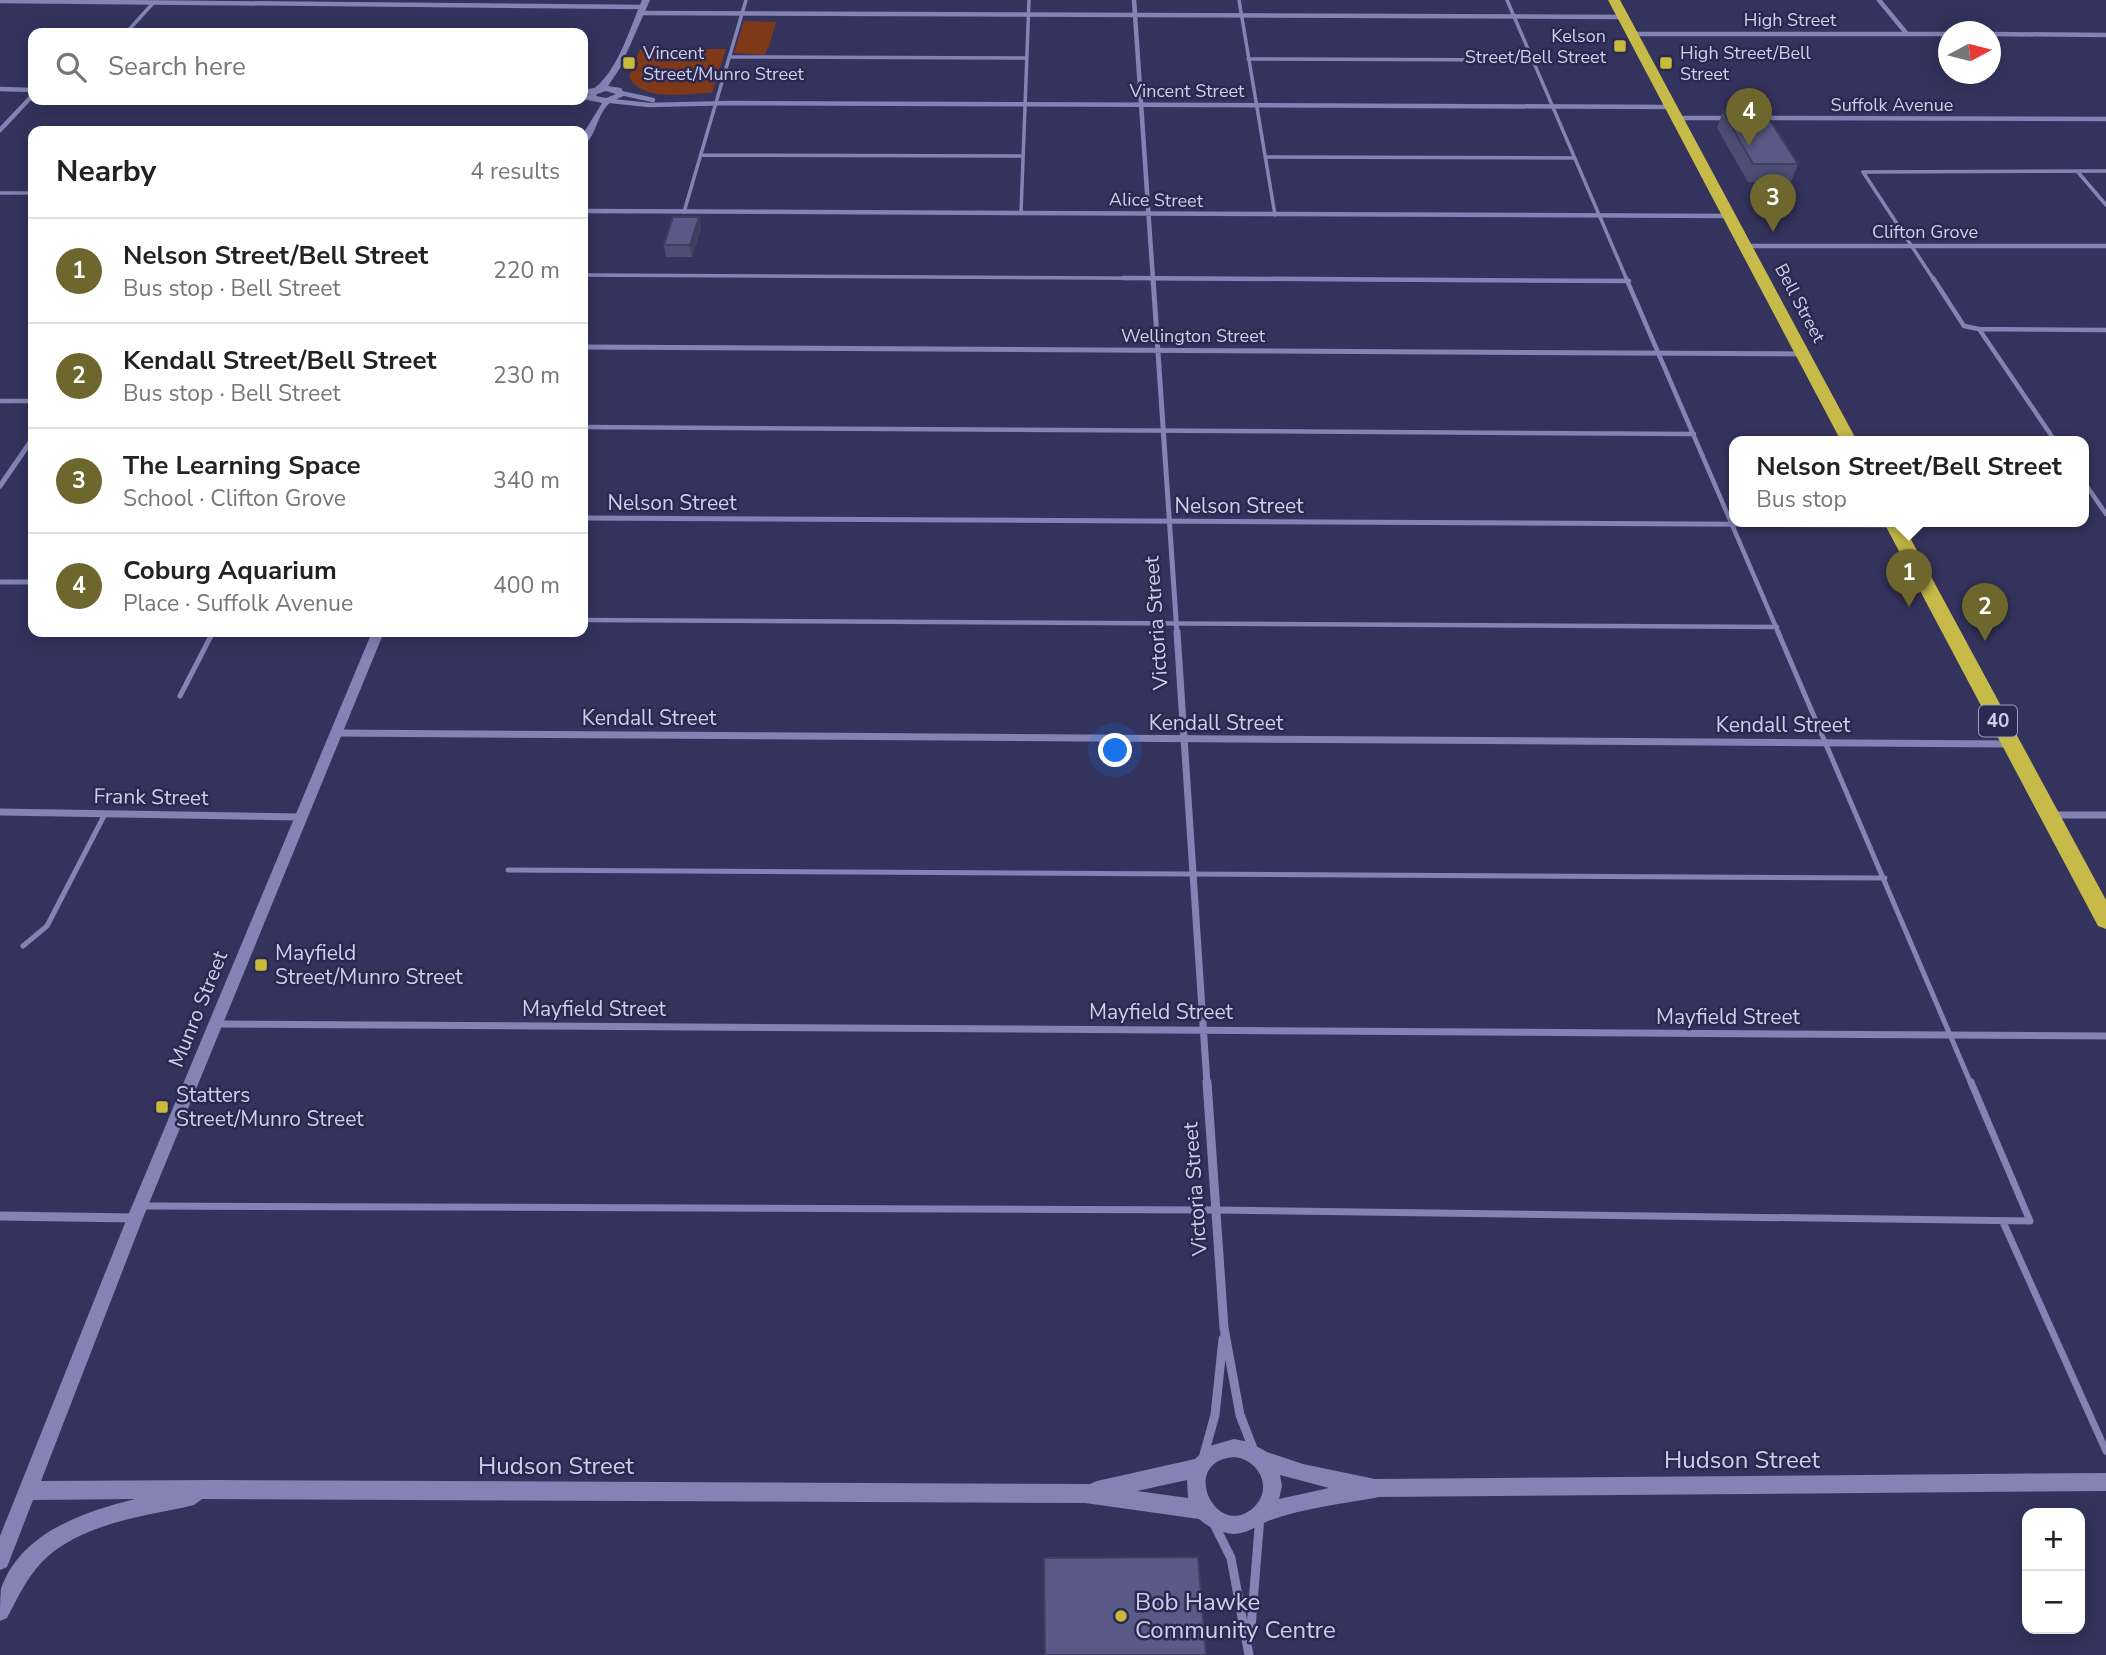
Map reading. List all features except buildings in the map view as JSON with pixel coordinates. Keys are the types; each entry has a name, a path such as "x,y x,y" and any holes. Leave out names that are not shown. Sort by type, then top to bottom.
{"highway":[{"name":"Bell Street","path":"1614,0 1847,436"},
{"name":"40","path":"1895,527 2106,920"}],"street":[{"name":"Victoria Street","path":"1134,0 1224,1328 1240,1415 1258,1457"},
{"path":"1879,0 1907,34"},
{"path":"0,1 643,7 743,14 1623,17"},
{"path":"591,94 616,68 643,7"},
{"name":"High Street","path":"1632,34 1938,34"},
{"path":"2001,34 2106,35"},
{"path":"588,132 594,119 609,101 619,97 616,68"},
{"path":"0,89 28,92"},
{"path":"591,94 618,91"},
{"name":"Vincent Street","path":"618,91 645,100 702,103"},
{"path":"591,94 609,101"},
{"path":"591,94 594,119"},
{"path":"0,130 28,98"},
{"name":"Vincent Street","path":"609,101 649,105 1552,106 1674,113"},
{"path":"1674,113 1728,118"},
{"name":"Suffolk Avenue","path":"1756,118 2106,119"},
{"name":"Alice Street","path":"588,211 1729,216"},
{"name":"Clifton Grove","path":"1745,246 2106,246"},
{"name":"Wellington Street","path":"588,347 1803,354"},
{"path":"0,486 28,445"},
{"name":"Nelson Street","path":"588,518 1729,524"},
{"path":"0,582 28,582"},
{"name":"Munro Street","path":"0,1560 138,1212 377,637"},
{"name":"Kendall Street","path":"337,733 2011,744"},
{"name":"Frank Street","path":"0,812 302,817"},
{"path":"2050,815 2106,815"},
{"name":"Mayfield Street","path":"216,1024 2106,1036"},
{"path":"0,1216 138,1212"},
{"name":"Victoria Street","path":"1200,1466 1215,1415 1224,1328"},
{"path":"1233,1447 1258,1457 1272,1479 1272,1493 1261,1514 1249,1653 1231,1558 1197,1490 1200,1466 1209,1454 1233,1447"},
{"name":"Hudson Street","path":"1258,1457 1303,1473 1379,1488"},
{"name":"Hudson Street","path":"1085,1493 1200,1466"},
{"name":"Hudson Street","path":"1261,1514 1307,1501 1379,1488 2106,1482"},
{"path":"0,1611 20,1573 36,1554 57,1536 81,1525 216,1489"},
{"name":"Hudson Street","path":"27,1491 216,1489 1085,1493 1207,1511"},
{"path":"1207,1511 1220,1521 1234,1524 1248,1522 1261,1514"}],"lane":[{"path":"684,212 746,0"},
{"path":"1021,213 1029,0"},
{"path":"1239,0 1275,215"},
{"path":"1507,0 1729,515"},
{"path":"130,28 154,2"},
{"path":"729,57 1027,58"},
{"path":"1248,58 1533,60"},
{"path":"701,155 1023,156"},
{"path":"1265,157 1575,159"},
{"path":"2077,171 2106,205"},
{"path":"2106,171 1863,172 1964,326 1979,330 2106,330"},
{"path":"0,193 28,193"},
{"path":"588,275 1629,281"},
{"path":"1979,330 2052,436"},
{"path":"0,401 28,401"},
{"path":"588,427 1694,435"},
{"path":"2089,489 2106,514"},
{"path":"138,1212 1215,1210 2030,1221 1734,527"},
{"path":"588,621 1777,627"},
{"path":"180,696 210,637"},
{"path":"23,946 47,926 105,813"},
{"path":"508,870 1885,878"},
{"path":"2003,1222 2106,1451"}],"shaded area":[{"path":"744,21 776,22 765,55 734,53"},
{"path":"640,49 726,49 712,93 666,95 644,90 635,85 629,77"}],"place":[{"name":"Kelson Street/Bell Street","path":"1620,46"},
{"name":"Vincent Street/Munro Street","path":"629,63"},
{"name":"High Street/Bell Street","path":"1666,63"},
{"name":"Coburg Aquarium","path":"1749,146"},
{"name":"The Learning Space","path":"1773,232"},
{"name":"Nelson Street/Bell Street","path":"1909,607"},
{"name":"Kendall Street/Bell Street","path":"1985,641"},
{"name":"Mayfield Street/Munro Street","path":"261,965"},
{"name":"Statters Street/Munro Street","path":"162,1107"},
{"name":"Bob Hawke Community Centre","path":"1121,1616"}]}
